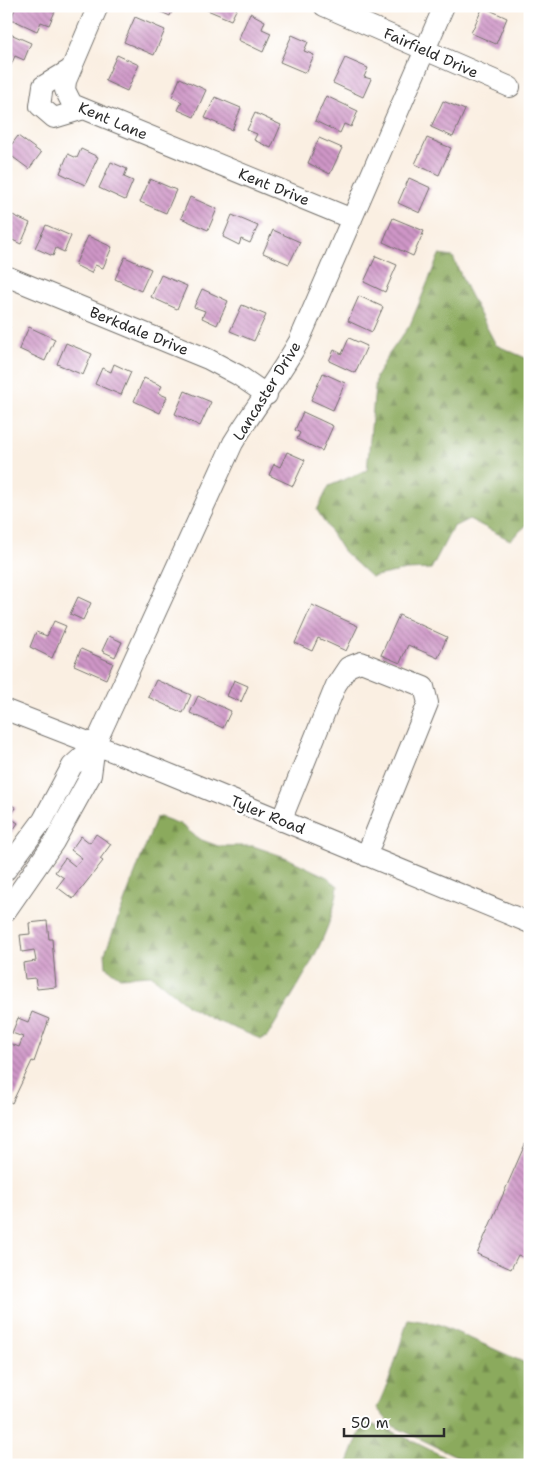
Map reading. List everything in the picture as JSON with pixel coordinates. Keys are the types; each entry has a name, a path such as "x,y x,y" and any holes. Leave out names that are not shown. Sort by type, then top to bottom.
{"street":[{"name":"Kent Lane","path":"98,6 71,69 65,90 67,98 72,104 196,155"},
{"name":"Fairfield Drive","path":"324,6 510,87"},
{"name":"Lancaster Drive","path":"96,745 233,444 246,422 267,394 299,341 444,6"},
{"path":"71,69 43,86 40,106 54,118 84,109"},
{"name":"Kent Drive","path":"196,155 352,219"},
{"name":"Berkdale Drive","path":"6,276 208,359 238,375 267,394"},
{"path":"280,821 336,685 348,667 361,662 424,687 428,703 366,856"},
{"name":"Tyler Road","path":"6,710 530,923"},
{"path":"6,870 36,831 72,766 96,745"},
{"path":"6,911 54,842 91,775 96,745"},
{"path":"36,831 54,842"}],"green space":[{"path":"439,255 453,257 496,345 530,360 530,522 510,540 469,519 453,527 431,569 406,570 371,577 343,551 317,510 329,486 367,470 376,377 389,354 410,325"},
{"path":"161,817 180,824 199,839 218,846 253,846 285,857 327,877 338,886 334,906 320,945 267,1037 261,1039 214,1020 191,1008 151,975 120,977 106,967 105,953 156,818"},
{"path":"408,1319 438,1324 530,1365 530,1465 475,1465 391,1425 377,1408 391,1375"},
{"path":"364,1422 390,1430 461,1465 347,1465"}],"building":[{"path":"16,6 57,7 49,25 41,22 37,31 11,19"},
{"path":"148,6 174,6 170,16"},
{"path":"206,6 238,6 231,20 205,9"},
{"path":"483,7 507,18 496,44 471,33"},
{"path":"250,13 265,21 262,29 271,33 263,52 238,40"},
{"path":"135,17 165,30 154,55 124,42"},
{"path":"6,32 31,43 24,60 15,56 11,65 6,63"},
{"path":"292,35 308,42 304,51 314,55 306,73 280,62"},
{"path":"117,55 139,65 127,91 105,81"},
{"path":"345,58 368,68 364,77 371,79 363,97 333,83"},
{"path":"180,78 206,90 194,117 178,110 182,102 172,97"},
{"path":"326,96 358,111 351,127 344,124 340,133 315,121"},
{"path":"215,97 241,108 232,130 205,118"},
{"path":"443,101 465,110 453,137 431,127"},
{"path":"255,113 281,125 271,148 254,140 257,134 247,130"},
{"path":"18,136 41,153 29,169 6,152"},
{"path":"319,138 342,148 330,174 308,163"},
{"path":"427,138 451,148 439,175 415,164"},
{"path":"81,149 98,157 85,185 60,173 68,154 77,158"},
{"path":"111,162 127,169 124,177 133,181 125,200 99,188"},
{"path":"409,178 431,188 420,213 398,203"},
{"path":"150,179 176,190 166,213 140,202"},
{"path":"190,197 217,209 208,230 181,218"},
{"path":"6,212 30,223 21,244 6,237"},
{"path":"232,215 258,226 250,243 241,239 239,245 223,237"},
{"path":"393,218 424,231 413,256 383,242"},
{"path":"46,225 71,236 64,252 56,248 53,256 35,248"},
{"path":"273,230 300,242 289,264 263,253"},
{"path":"88,236 112,247 103,268 95,265 91,273 75,265"},
{"path":"376,256 397,265 385,292 364,282"},
{"path":"125,257 151,269 141,291 115,279"},
{"path":"161,275 187,286 177,309 151,297"},
{"path":"202,289 228,301 217,325 202,318 205,311 194,307"},
{"path":"359,296 383,307 372,332 348,321"},
{"path":"242,305 266,315 254,341 230,331"},
{"path":"6,325 10,327 6,337"},
{"path":"29,327 55,339 45,361 19,349"},
{"path":"349,338 367,346 355,373 329,361 334,350 342,354"},
{"path":"66,343 92,354 83,375 57,364"},
{"path":"114,364 131,372 121,395 95,384 102,368 111,372"},
{"path":"323,373 345,383 333,410 311,400"},
{"path":"144,378 162,386 158,393 167,397 160,413 134,401"},
{"path":"185,391 211,402 200,426 175,414"},
{"path":"303,412 333,426 322,451 297,439 300,433 295,430"},
{"path":"287,452 305,460 293,486 269,475 274,464 280,467"},
{"path":"78,597 91,603 83,620 70,614"},
{"path":"312,605 358,626 346,651 318,638 312,651 295,643"},
{"path":"399,615 447,637 438,658 408,645 400,663 381,655"},
{"path":"54,621 66,626 52,658 30,647 36,632 47,636"},
{"path":"109,636 122,642 115,657 102,651"},
{"path":"81,649 113,663 106,679 74,665"},
{"path":"156,680 191,695 183,713 148,697"},
{"path":"234,680 248,686 241,702 227,696"},
{"path":"198,696 231,711 223,728 190,713"},
{"path":"6,801 16,808 9,817 18,823 9,836 6,835"},
{"path":"96,834 111,844 100,859 103,861 73,899 57,887 64,878 55,872 65,858 75,866 82,858 71,850 81,836 90,843"},
{"path":"47,921 49,939 52,939 56,987 37,989 35,978 25,979 23,963 36,961 34,950 22,952 20,935 30,934 29,923"},
{"path":"32,1012 49,1019 34,1062 32,1061 12,1103 6,1100 6,1071 11,1062 6,1060 6,1042 19,1047 23,1037 12,1033 18,1018 28,1022"},
{"path":"530,1133 530,1260 518,1255 511,1269 477,1254"}]}
